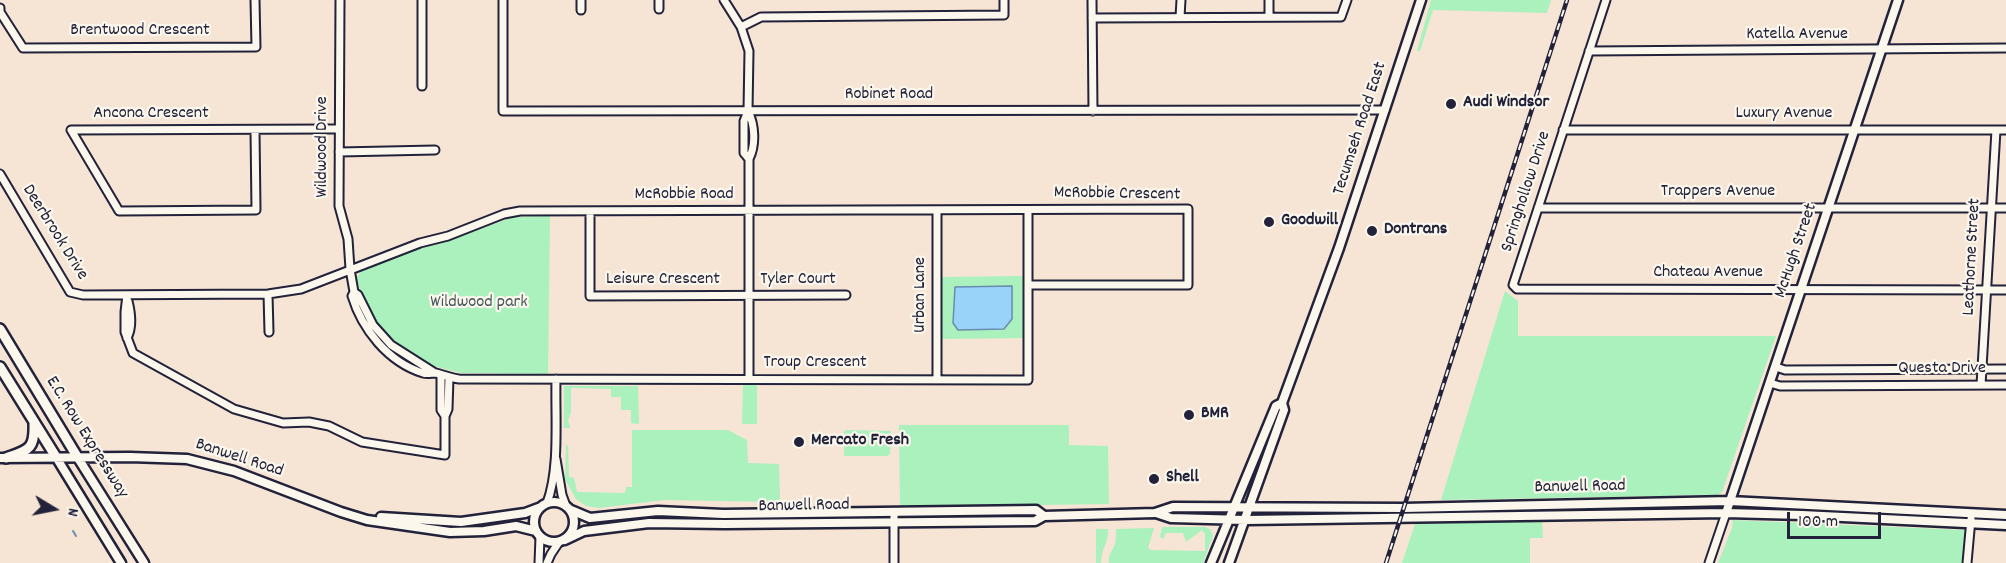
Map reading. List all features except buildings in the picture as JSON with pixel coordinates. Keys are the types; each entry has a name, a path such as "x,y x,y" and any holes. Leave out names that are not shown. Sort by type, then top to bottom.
{"highway":[{"name":"E.C. Row Expressway","path":"0,329 78,458"},
{"name":"E.C. Row Expressway","path":"0,367 56,458"},
{"path":"3,458 26,451 32,445 35,436 34,422"}],"main road":[{"name":"Tecumseh Road East","path":"1229,563 1284,410 1282,403 1339,248 1421,0"},
{"name":"McHugh Street","path":"1726,513 1899,0"},
{"name":"Tecumseh Road East","path":"1211,563 1254,455 1276,406 1282,403"},
{"name":"Banwell Road","path":"3,458 130,457 198,460 368,520 438,531 467,532 516,526 538,534"},
{"name":"E.C. Row Expressway","path":"56,458 121,563"},
{"name":"E.C. Row Expressway","path":"78,458 144,563"},
{"name":"Banwell Road","path":"562,541 584,531 649,523 1035,521 1044,516 1155,513 1173,507 1404,508 1730,501 2006,515"},
{"path":"560,503 569,508 574,516 573,530 562,541 552,543 538,534 534,518 544,505 560,503"},
{"name":"Banwell Road","path":"357,516 461,522 525,513 544,505"},
{"name":"Banwell Road","path":"569,508 590,518 664,511 723,514 1036,510 1044,516"},
{"name":"Banwell Road","path":"1155,513 1171,518 1246,520 1726,513 1802,514 2006,525"}],"street":[{"name":"Brentwood Crescent","path":"0,8 0,12 22,48 256,47 255,0"},
{"name":"Wildwood Drive","path":"340,0 339,206 348,239 354,292"},
{"path":"422,0 422,86"},
{"name":"Robinet Road","path":"503,0 503,111 1385,110"},
{"path":"581,0 581,10"},
{"path":"659,0 659,9"},
{"path":"723,0 741,27 748,51 748,111 753,120 753,151 749,159 749,379"},
{"path":"741,27 761,17 1004,15 1004,0"},
{"path":"1092,0 1093,111"},
{"path":"1180,17 1181,0"},
{"path":"1269,0 1269,17"},
{"path":"1092,18 1341,16 1347,0"},
{"name":"Springhollow Drive","path":"1517,288 1514,285 1606,0"},
{"name":"Katella Avenue","path":"1588,51 2006,48"},
{"name":"Ancona Crescent","path":"255,130 256,210 119,211 71,130 339,129"},
{"name":"Luxury Avenue","path":"1563,130 2006,130"},
{"name":"Leathorne Street","path":"1981,385 1996,130"},
{"path":"339,152 435,150"},
{"name":"Deerbrook Drive","path":"0,174 70,292 83,295 127,296"},
{"name":"Trappers Avenue","path":"1538,208 2006,208"},
{"name":"McRobbie Crescent","path":"1028,211 1039,209 1188,209 1188,285 1028,285"},
{"name":"McRobbie Road","path":"127,296 268,294 300,289 420,243 448,236 504,214 520,211 1028,211"},
{"name":"Leisure Crescent","path":"590,211 590,296 749,296"},
{"name":"Urban Lane","path":"937,211 937,380"},
{"name":"Troup Crescent","path":"354,292 358,295 373,325 391,345 438,374 449,377 1028,380 1028,211"},
{"name":"Chateau Avenue","path":"1517,288 2006,290"},
{"path":"268,294 269,332"},
{"name":"Tyler Court","path":"749,296 846,295"},
{"path":"127,296 131,312 131,331 127,338 133,353 234,409 283,423 309,422 329,426 363,442 445,455 445,416 448,409 449,377"},
{"name":"Questa Drive","path":"1776,367 1785,370 2006,369"},
{"name":"Questa Drive","path":"1878,370 1878,385"},
{"path":"438,374 441,410 445,416"},
{"path":"544,505 552,489 555,456 555,379"},
{"name":"Questa Drive","path":"1770,383 1780,386 2006,385"},
{"path":"555,456 560,471 562,495 569,508"},
{"path":"894,512 894,563"},
{"path":"1709,563 1726,513"},
{"path":"1967,563 1971,514"},
{"path":"538,534 539,563"},
{"path":"547,563 562,541"}],"green space":[{"path":"1431,0 1551,0 1547,13 1433,10 1420,51 1417,51"},
{"name":"Wildwood park","path":"550,216 548,374 461,373 422,363 388,340 368,309 356,279 363,268 513,217"},
{"path":"1024,276 1024,338 940,339 940,277"},
{"path":"1505,291 1518,301 1518,336 1776,336 1722,492 1718,495 1441,500"},
{"path":"743,384 757,384 757,424 742,424"},
{"path":"564,386 638,386 639,424 631,423 631,410 621,410 621,397 611,397 611,389 571,388 571,413 568,420 570,428 564,428"},
{"path":"899,425 1069,425 1069,445 1108,446 1109,504 900,507"},
{"path":"632,430 728,430 747,440 748,463 779,464 780,499 777,502 664,500 599,508 586,506 576,499 565,479 566,444 568,446 569,477 574,478 577,492 625,493 626,487 632,487"},
{"path":"844,431 891,431 890,454 887,456 844,456"},
{"path":"1733,520 1964,530 1966,534 1963,563 1718,563"},
{"path":"1542,522 1543,538 1530,538 1530,563 1402,563 1415,524"},
{"path":"1162,527 1205,527 1211,530 1213,536 1203,563 1109,563 1115,544 1116,529 1154,528 1148,548 1151,550 1205,551 1205,534 1202,530 1186,542 1183,533 1166,533 1163,539 1160,537"},
{"path":"1096,529 1108,529 1101,563 1096,563"}],"water":[{"path":"1012,286 1012,319 1004,329 958,330 953,323 955,287"}],"waterway":[{"path":"73,531 76,536"}],"railway":[{"path":"1386,563 1567,0"}],"place":[{"name":"Audi Windsor","path":"1451,104"},
{"name":"Goodwill","path":"1269,222"},
{"name":"Dontrans","path":"1372,231"},
{"name":"BMR","path":"1189,415"},
{"name":"Mercato Fresh","path":"799,442"},
{"name":"Shell","path":"1154,479"}]}
